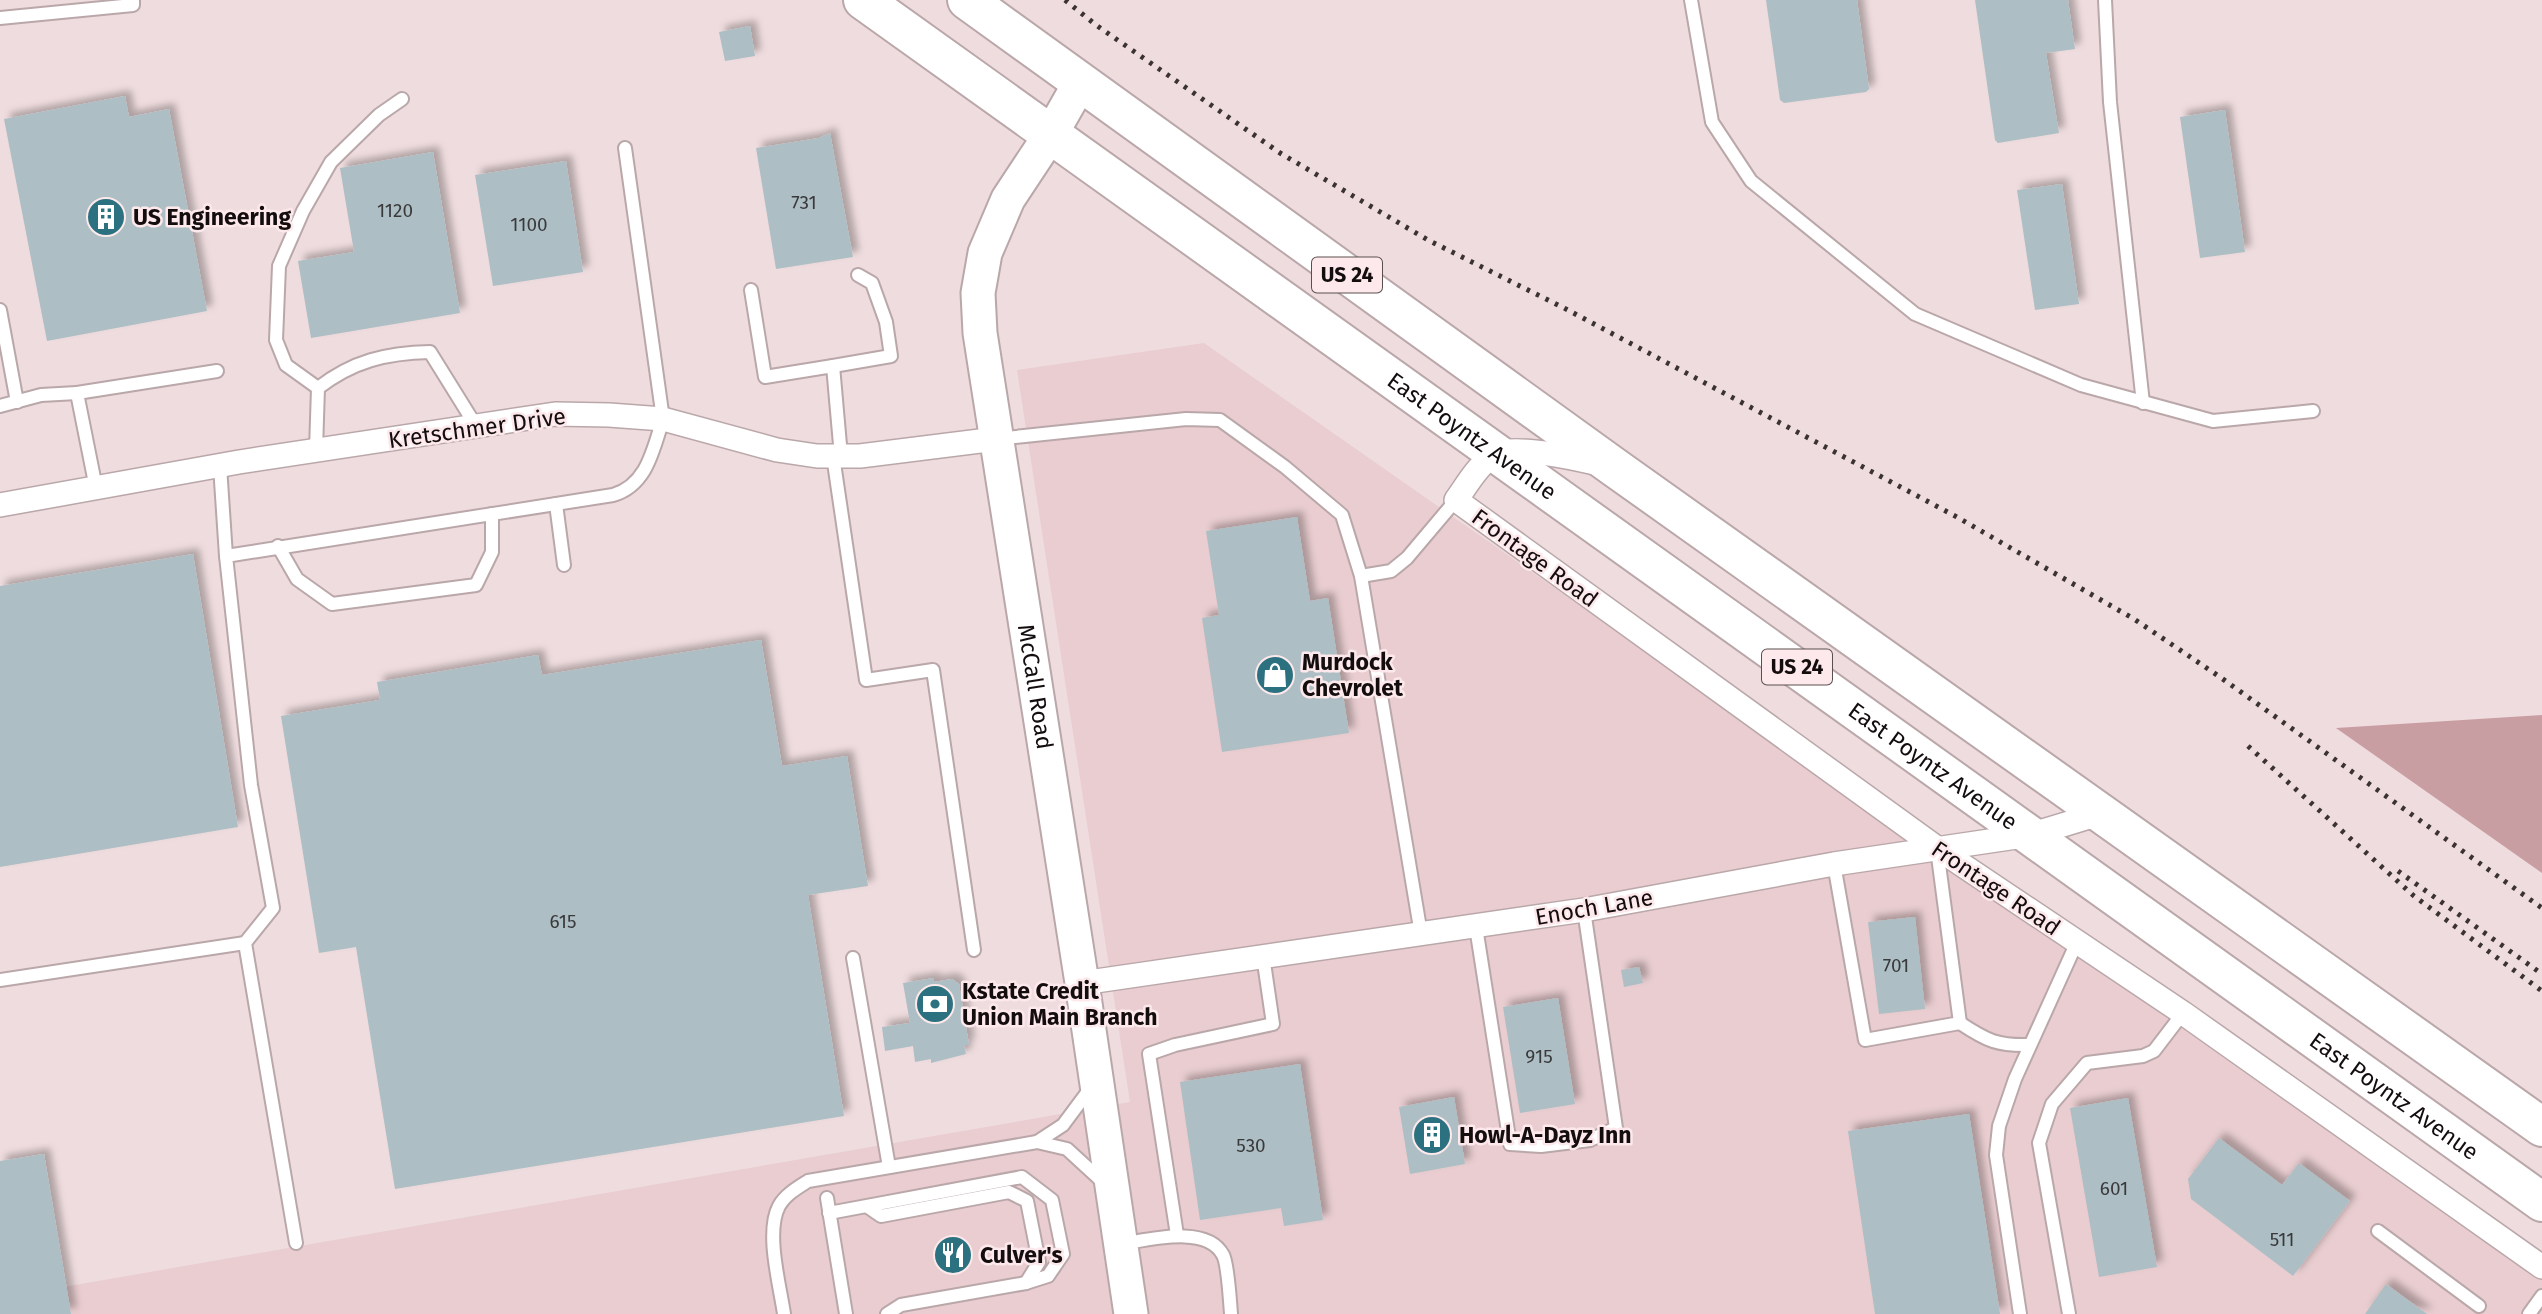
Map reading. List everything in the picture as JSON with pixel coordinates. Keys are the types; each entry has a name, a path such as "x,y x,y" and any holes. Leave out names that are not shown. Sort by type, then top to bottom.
{"highway":[{"name":"US 24","path":"863,0 1051,134"},
{"name":"US 24","path":"967,0 1614,467 2542,1127"},
{"name":"East Poyntz Avenue","path":"1051,134 2542,1202"}],"main road":[{"name":"McCall Road","path":"1080,83 1051,134 1008,199 985,253 978,293 980,333 1097,1079 1131,1314"}],"street":[{"name":"Kretschmer Drive","path":"0,505 316,450 555,414 663,419 777,450 837,456 860,456 996,439"},
{"path":"1456,500 1480,467 1498,453 1559,454 1614,467"},
{"name":"Frontage Road","path":"1456,500 1937,848 2183,1013 2542,1267"},
{"name":"Enoch Lane","path":"1082,983 1476,927 1834,864 2030,835 2102,813"}],"lane":[{"path":"0,18 133,5 132,0"},
{"path":"1691,0 1712,122 1751,181 1914,314 2081,386 2213,421 2313,411"},
{"path":"2105,0 2110,102 2143,402"},
{"path":"318,388 286,365 276,340 279,266 303,211 331,162 379,115 402,99"},
{"path":"226,556 613,495 625,492 636,484 651,457 663,419 625,148"},
{"path":"751,290 765,377 891,356 886,322 872,283 858,275"},
{"path":"0,310 17,402"},
{"path":"318,388 338,373 363,362 406,353 430,352 476,426"},
{"path":"833,366 837,456 866,680 933,670 974,950"},
{"path":"0,406 41,395 77,393 217,371"},
{"path":"316,450 318,388"},
{"path":"77,393 96,488"},
{"path":"996,439 1185,419 1220,420 1285,467 1342,515 1361,576 1421,934"},
{"path":"0,980 245,943 273,908 251,785 226,556 220,466"},
{"path":"1361,576 1391,572 1407,558 1456,500"},
{"path":"556,504 564,565"},
{"path":"278,546 297,579 332,604 475,585 492,552 492,514"},
{"path":"1937,848 1960,1023"},
{"path":"1834,864 1866,1040 1960,1023 1984,1039 2004,1046 2030,1045"},
{"path":"1476,927 1510,1144 1541,1146 1590,1140 1616,1128 1584,909"},
{"path":"2021,1314 1996,1155 1999,1126 2015,1079 2077,942"},
{"path":"245,943 296,1243"},
{"path":"1177,1235 1149,1054 1175,1045 1273,1024 1263,956"},
{"path":"853,958 889,1167"},
{"path":"2069,1314 2039,1143 2052,1104 2087,1063 2143,1056 2154,1051 2183,1013"},
{"path":"1037,1142 1063,1125 1097,1079"},
{"path":"784,1314 773,1236 774,1219 779,1205 807,1181 1037,1142 1067,1149 1113,1192"},
{"path":"829,1213 1022,1177 1052,1200 1063,1254 1048,1276 1026,1283 901,1305 887,1314"},
{"path":"868,1207 881,1216 1009,1192 1027,1201 1039,1262 1026,1283"},
{"path":"827,1198 846,1314"},
{"path":"2378,1231 2479,1306"},
{"path":"1121,1244 1177,1235 1208,1240 1223,1255 1231,1314"},
{"path":"2529,1314 2542,1296"}],"shaded area":[{"path":"1204,343 2542,1277 2542,1314 0,1314 0,1298 1130,1102 1017,370"},
{"path":"2542,715 2542,873 2336,728"}],"building":[{"path":"1766,0 1857,0 1869,89 1866,92 1784,103 1780,100"},
{"path":"1975,0 2068,0 2075,49 2046,53 2059,133 1998,143 1995,140"},
{"path":"750,26 755,56 725,61 719,32"},
{"name":"US Engineering","path":"125,96 129,117 169,109 207,311 47,341 4,119"},
{"path":"2225,110 2245,252 2200,258 2180,117"},
{"path":"830,133 853,257 776,269 756,148 819,138"},
{"path":"433,152 460,313 311,338 298,261 354,252 340,168"},
{"path":"566,161 583,272 493,286 475,175"},
{"path":"2062,184 2079,304 2035,310 2017,190"},
{"name":"Murdock Chevrolet","path":"1297,517 1310,601 1328,598 1349,733 1222,752 1202,618 1219,615 1206,531"},
{"path":"193,554 238,827 0,867 0,586"},
{"path":"761,640 782,766 847,756 868,886 808,895 844,1116 395,1189 356,947 319,953 281,716 380,700 377,682 538,655 542,675"},
{"path":"1915,917 1925,1009 1879,1014 1868,922"},
{"path":"1639,967 1643,983 1624,987 1621,970"},
{"name":"Kstate Credit Union Main Branch","path":"934,978 934,982 952,979 959,984 969,1045 964,1045 966,1054 931,1063 931,1059 915,1062 913,1046 885,1051 882,1027 910,1023 903,983"},
{"path":"1558,998 1575,1104 1520,1113 1503,1007"},
{"path":"1300,1064 1323,1220 1284,1226 1281,1208 1200,1220 1180,1082"},
{"name":"Howl-A-Dayz Inn","path":"1454,1097 1465,1164 1410,1174 1399,1107"},
{"path":"2128,1098 2157,1267 2099,1277 2070,1108"},
{"path":"1969,1114 2000,1314 1875,1314 1848,1131"},
{"path":"2219,1138 2282,1185 2299,1163 2350,1201 2293,1276 2191,1199 2188,1179"},
{"path":"44,1154 71,1314 0,1314 0,1161"},
{"path":"2386,1284 2427,1314 2365,1314"}],"railway":[{"path":"1065,0 1096,25 1280,153 1428,240 1564,308 1957,517 2134,619 2220,677 2542,908"},
{"path":"2248,746 2414,896 2542,991"},
{"path":"2398,871 2542,974"}],"place":[{"name":"US Engineering","path":"106,217"},
{"name":"Murdock Chevrolet","path":"1275,675"},
{"name":"Kstate Credit Union Main Branch","path":"935,1004"},
{"name":"Howl-A-Dayz Inn","path":"1432,1135"},
{"name":"Culver's","path":"953,1255"}]}
